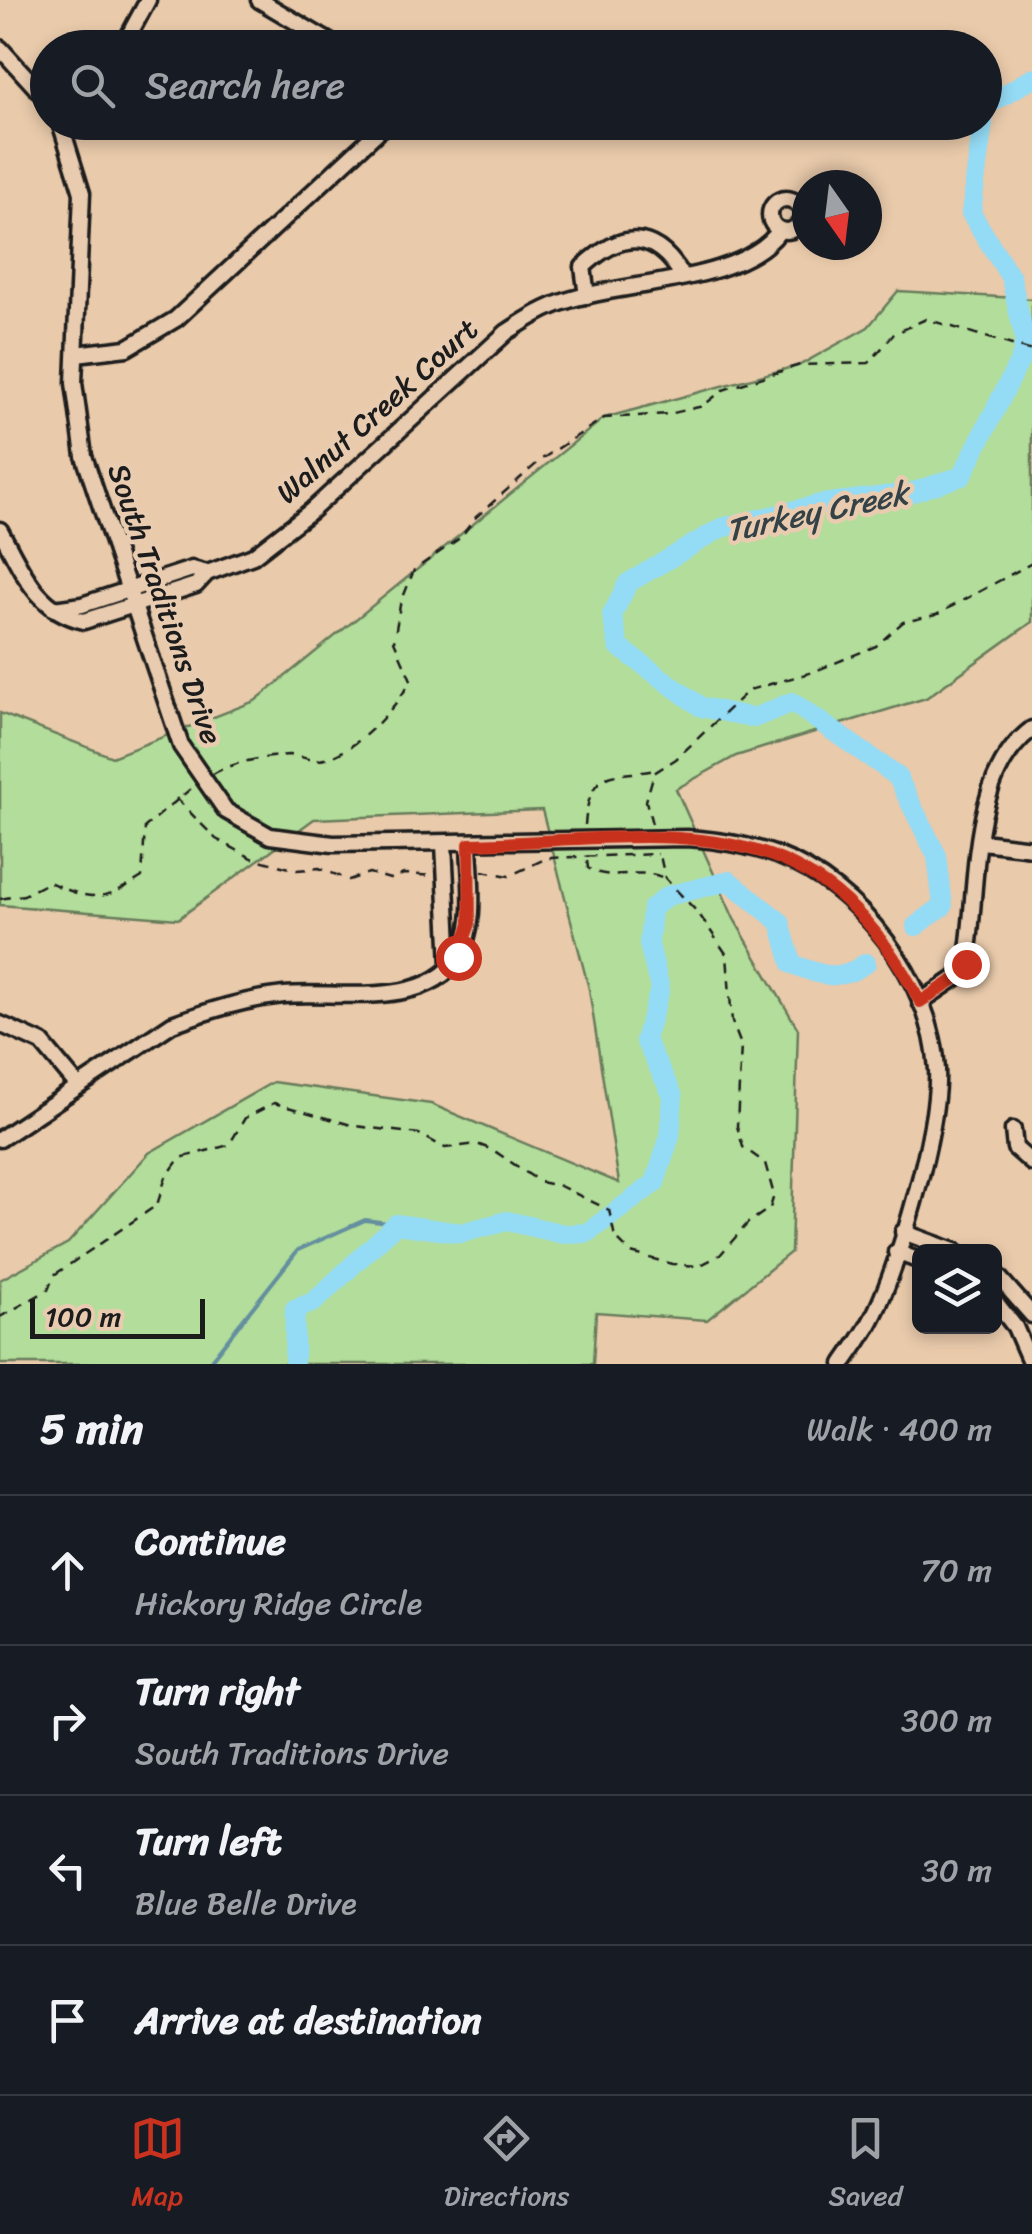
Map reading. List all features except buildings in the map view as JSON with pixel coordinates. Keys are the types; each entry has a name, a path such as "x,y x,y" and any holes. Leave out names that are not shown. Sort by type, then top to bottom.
{"street":[{"path":"132,30 148,0"},
{"path":"259,0 310,30"},
{"path":"0,48 30,80"},
{"name":"South Traditions Drive","path":"66,140 82,192 74,383 84,456 181,746 226,811 270,836 333,844 734,844 778,855 823,880 862,912 896,955 920,1002 937,1070 931,1136 873,1318 843,1364"},
{"path":"76,354 127,348 176,319 369,140"},
{"name":"Walnut Creek Court","path":"53,609 82,605 192,569 207,572 253,556 311,511 507,332 542,310 756,254 780,230"},
{"path":"586,296 583,267 613,242 643,240 662,249 682,275"},
{"path":"0,530 38,597 53,609"},
{"name":"Walnut Creek Court","path":"53,609 84,621 135,608 196,585 207,572"},
{"path":"920,1002 958,977 966,964 986,811 1004,758 1032,729"},
{"path":"982,842 1032,848"},
{"path":"444,844 450,966"},
{"path":"0,1139 172,1024 204,1012 284,995 412,988 440,978 470,924 469,844"},
{"path":"0,1024 42,1043 78,1086"},
{"path":"1013,1130 1015,1148 1032,1164"},
{"path":"903,1232 935,1244"},
{"path":"896,1252 912,1258"},
{"path":"1002,1281 1032,1316 1023,1334"},
{"path":"1002,1309 1023,1334 1031,1364"}],"path":[{"path":"0,898 24,895 49,882 81,896 111,897 142,877 145,827 202,780 224,767 290,755 321,760 356,741 397,707 411,680 394,641 400,605 414,570 460,538 476,517 542,459 604,418 669,414 703,406 723,390 800,365 869,363 894,334 926,320 1032,351"},
{"path":"0,1318 48,1290 54,1275 157,1205 166,1177 180,1158 229,1145 245,1118 274,1103 354,1126 418,1134 445,1148 477,1144 493,1150 540,1182 609,1210 615,1237 631,1253 672,1264 699,1266 720,1255 748,1224 770,1208 774,1195 766,1163 743,1147 737,1126 742,1045 732,1022 726,955 694,909 667,880 658,847 646,801 659,770 749,690 813,672 876,646 902,622 936,615 1032,563"},
{"path":"585,827 592,792 610,774 659,770"},
{"path":"176,798 216,839 252,858 296,870 318,868 348,880 369,873 390,879 404,874 446,874"},
{"path":"469,870 509,876 547,858 658,847"},
{"path":"587,860 588,868 602,875 636,870 667,880"}],"green space":[{"path":"898,291 1032,299 1032,622 926,698 736,756 676,789 734,919 798,1029 791,1252 707,1320 596,1312 593,1364 0,1364 0,1280 68,1243 149,1153 273,1082 431,1104 619,1183 589,989 542,810 314,819 178,919 0,905 0,713 112,757 255,701 604,418 800,365 868,327"}],"waterway":[{"name":"Turkey Creek","path":"1002,96 1032,78"},
{"name":"Turkey Creek","path":"916,926 943,906 937,856 897,776 792,702 754,718 701,707 619,647 612,615 628,583 721,528 821,504 910,493 962,476 1022,356 1025,339 1011,278 971,213 981,140"},
{"name":"Turkey Creek","path":"294,1364 295,1309 314,1302 396,1224 461,1233 507,1221 564,1234 587,1233 655,1183 670,1136 673,1096 645,1040 660,989 649,944 652,909 667,896 729,881 780,922 792,964 838,975 866,963"},
{"path":"208,1364 298,1250 365,1220 396,1224"}],"route":[{"path":"458,957 470,924 469,844 687,838 778,855 823,880 862,912 896,955 920,1002 958,977 966,964"}]}
